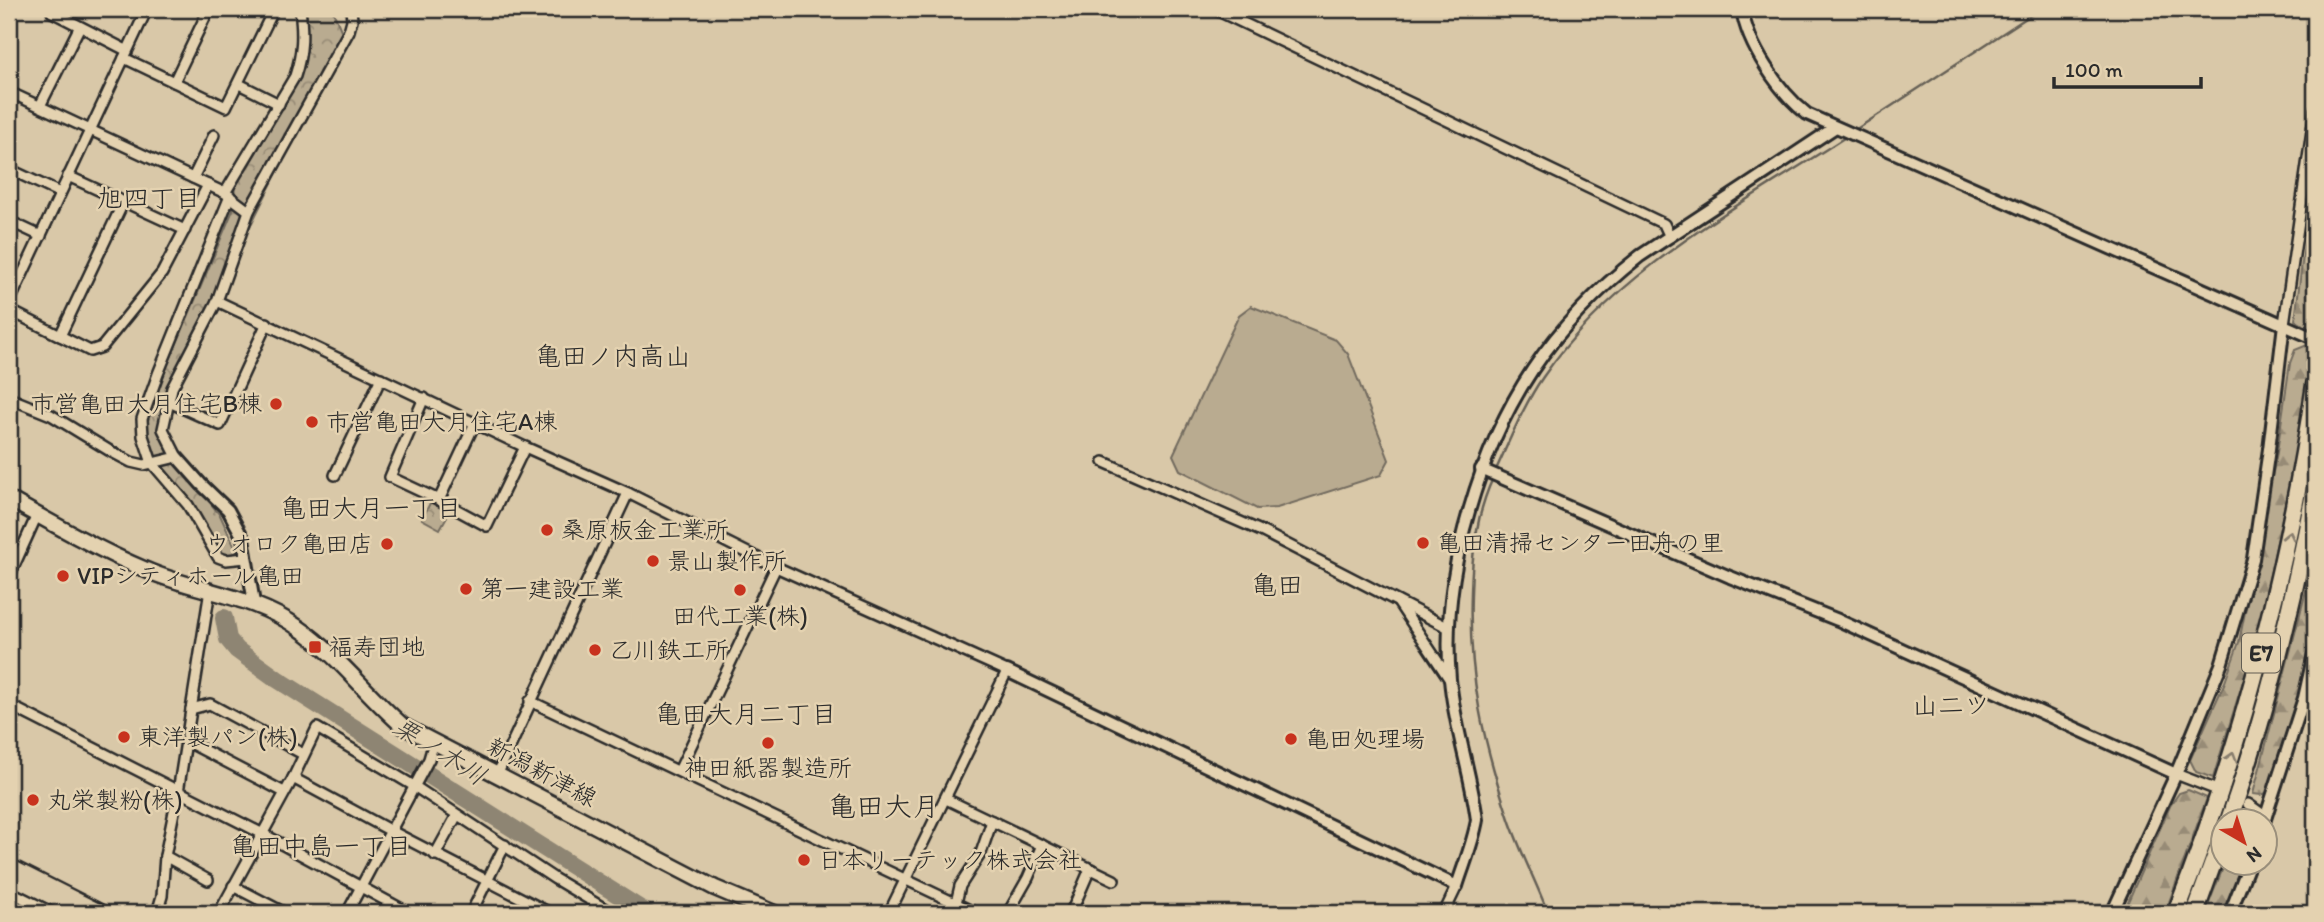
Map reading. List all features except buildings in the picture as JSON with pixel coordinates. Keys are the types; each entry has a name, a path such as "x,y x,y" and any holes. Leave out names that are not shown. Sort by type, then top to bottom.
{"highway":[{"name":"E7","path":"2176,913 2223,785 2259,663 2288,538 2315,385"},
{"name":"E7","path":"2234,806 2278,657 2315,488"},
{"path":"2194,913 2208,876"}],"main road":[{"name":"新潟新津線","path":"9,499 147,570 254,603 299,628 337,659 376,702 403,726 715,888 774,913"}],"street":[{"path":"9,303 147,9"},
{"path":"174,82 209,9"},
{"path":"52,12 174,82 226,107 274,9"},
{"path":"246,558 226,560 218,556 188,505 152,463 142,419 228,195 295,76 302,56 300,9"},
{"path":"254,603 243,538 228,510 177,457 163,429 172,388 217,301 249,211 349,31 351,9"},
{"path":"1214,9 1664,224 1670,237"},
{"path":"1742,9 1748,33 1785,94 1807,114 2311,337"},
{"path":"40,106 79,28"},
{"path":"239,84 279,104"},
{"path":"9,92 208,185 228,195 249,211"},
{"path":"2112,913 2176,774 2221,666 2253,559 2315,110"},
{"path":"1444,913 1474,839 1477,820 1450,680 1449,628 1457,553 1484,470 1515,395 1566,325 1611,279 1670,237 1838,129"},
{"path":"192,178 214,135"},
{"path":"9,169 60,193"},
{"path":"68,176 185,230"},
{"path":"9,310 90,351 102,347 162,273 208,185"},
{"path":"60,336 123,203"},
{"path":"9,221 41,236"},
{"path":"9,273 20,279"},
{"path":"217,301 628,493 776,567 1007,671 1457,886"},
{"path":"169,402 220,425 267,323"},
{"path":"335,475 380,378"},
{"path":"9,398 51,415 131,462 144,465 177,457"},
{"path":"424,398 390,477 487,526 525,447"},
{"path":"439,500 475,423"},
{"path":"1104,462 1261,531 1449,628"},
{"path":"1484,470 1838,621 2212,788"},
{"path":"498,773 628,493"},
{"path":"9,577 37,515"},
{"path":"679,771 776,567"},
{"path":"157,913 162,896 165,856 178,792 210,590"},
{"path":"1397,601 1450,680"},
{"path":"2269,806 2304,698 2315,649"},
{"path":"889,913 1007,671"},
{"path":"530,701 976,913"},
{"path":"191,709 210,704 303,754"},
{"path":"9,705 262,834 409,913"},
{"path":"219,913 293,778 317,728 416,782 457,815 601,911 612,913"},
{"path":"186,741 284,792"},
{"path":"347,913 429,759 433,742"},
{"path":"293,778 435,855 550,913"},
{"path":"946,799 1114,880"},
{"path":"435,855 457,815"},
{"path":"956,904 960,886 981,853 992,821"},
{"path":"471,913 505,845"},
{"path":"1008,913 1028,878 1042,845"},
{"path":"165,856 208,880"},
{"path":"1069,913 1090,869"},
{"path":"2230,913 2245,876"},
{"path":"233,886 285,913"},
{"path":"9,891 48,912"}],"green space":[{"path":"304,9 332,9 347,44 311,105 171,384 160,429 178,463 220,515 238,554 227,557 218,552 192,503 153,456 145,419 233,210 235,185 302,69 307,50"},
{"path":"2315,156 2315,312 2313,328 2308,328 2295,320"},
{"path":"1251,306 1336,340 1348,354 1389,460 1381,475 1277,508 1257,509 1180,470 1173,455 1239,315"},
{"path":"2307,345 2312,348 2295,457 2257,636 2213,778 2196,772 2190,760 2225,682 2239,642 2277,452 2290,363 2295,350"},
{"path":"431,501 450,511 440,529 422,519"},
{"path":"2315,544 2315,638 2297,711 2272,791 2261,795 2253,794 2306,591"},
{"path":"2188,790 2207,798 2165,913 2123,913 2170,806 2179,793"},
{"path":"2220,876 2241,876 2227,913 2205,913"}],"waterway":[{"path":"1855,130 2040,9"},
{"path":"1495,472 1523,411 1543,377 1573,339 1606,304 1643,272 1723,214 1847,136"},
{"path":"1493,478 1479,520 1472,564 1471,623 1475,680 1485,735 1500,791 1513,831 1548,913"},
{"name":"栗ノ木川","path":"224,618 228,639 237,650 277,679 647,913"}],"railway":[{"path":"9,857 120,913"}],"place":[{"name":"市営亀田大月住宅B棟","path":"276,404"},
{"name":"市営亀田大月住宅A棟","path":"312,422"},
{"name":"桑原板金工業所","path":"547,530"},
{"name":"亀田清掃センター田舟の里","path":"1423,543"},
{"name":"ウオロク亀田店","path":"387,544"},
{"name":"景山製作所","path":"653,561"},
{"name":"VIPシティホール亀田","path":"63,576"},
{"name":"第一建設工業","path":"466,589"},
{"name":"田代工業(株)","path":"740,590"},
{"name":"福寿団地","path":"315,647"},
{"name":"乙川鉄工所","path":"595,650"},
{"name":"東洋製パン(株)","path":"124,737"},
{"name":"亀田処理場","path":"1291,739"},
{"name":"神田紙器製造所","path":"768,743"},
{"name":"丸栄製粉(株)","path":"33,800"},
{"name":"日本リーテック株式会社","path":"804,860"}],"district":[{"name":"旭四丁目","path":"149,198"},
{"name":"亀田ノ内高山","path":"613,356"},
{"name":"亀田大月一丁目","path":"371,508"},
{"name":"亀田","path":"1277,585"},
{"name":"山二ツ","path":"1951,705"},
{"name":"亀田大月二丁目","path":"746,714"},
{"name":"亀田大月","path":"884,806"},
{"name":"亀田中島一丁目","path":"321,846"}]}
